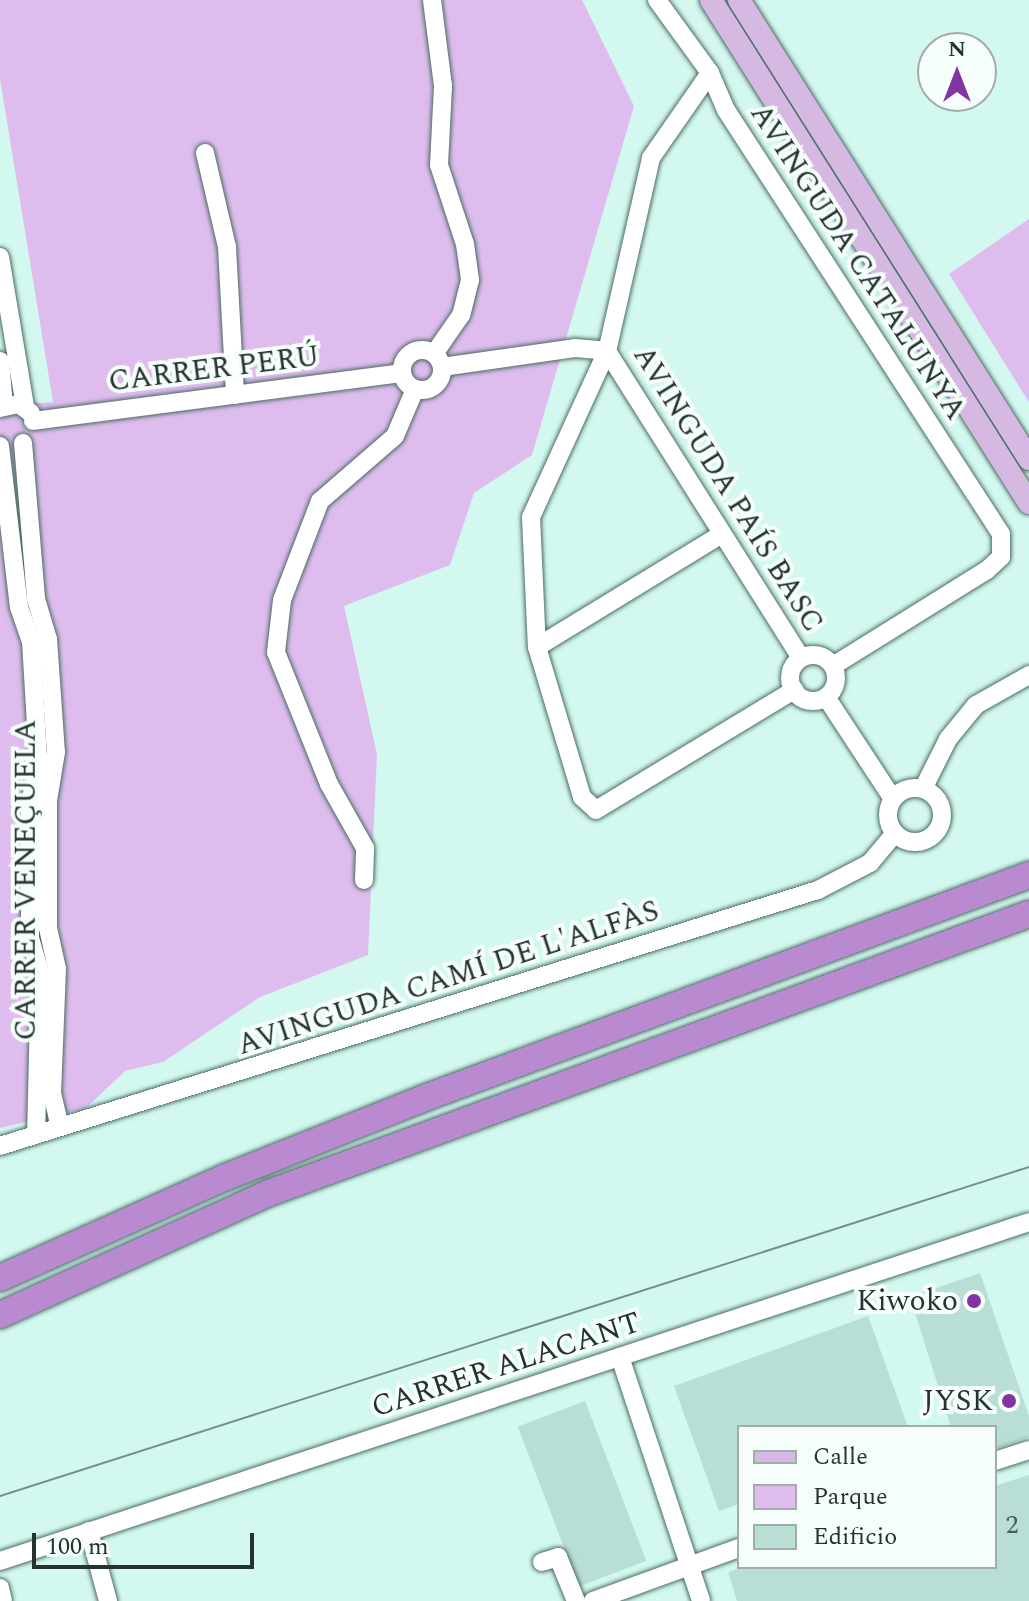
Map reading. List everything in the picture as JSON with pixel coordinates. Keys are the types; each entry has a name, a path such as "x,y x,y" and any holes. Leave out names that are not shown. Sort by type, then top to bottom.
{"highway":[{"path":"0,1278 226,1177 427,1097 1029,875"},
{"path":"0,1315 269,1193 1029,914"}],"main road":[{"path":"711,0 1029,503"},
{"path":"739,0 1029,459"}],"street":[{"path":"415,389 437,384 438,361 461,315 470,280 465,244 439,165 443,86 432,0"},
{"name":"AVINGUDA CATALUNYA","path":"657,0 710,73 726,110 1001,534 1001,557 833,666"},
{"path":"710,73 651,158 607,351 531,517 537,647 582,797 588,807 606,807 794,690"},
{"path":"205,153 227,247 235,395"},
{"path":"0,257 29,414 23,443 0,443"},
{"path":"415,389 402,373 410,354 438,361 575,348 607,351"},
{"name":"AVINGUDA PAÍS BASC","path":"607,351 801,658"},
{"path":"0,361 2,406"},
{"name":"CARRER PERÚ","path":"2,406 29,414 235,395 402,373"},
{"path":"364,880 365,848 329,784 276,652 282,600 320,501 391,441 415,389"},
{"name":"CARRER VENEÇUELA","path":"0,443 19,607 31,641 38,758 30,806 30,938 40,973 36,1134"},
{"name":"CARRER VENEÇUELA","path":"23,443 36,599 48,639 56,752 48,801 48,928 57,975 52,1093 60,1127"},
{"path":"537,647 722,534"},
{"path":"818,655 833,666 835,684 826,697 804,699 794,690 790,674 801,658 818,655"},
{"path":"923,789 948,739 976,705 1029,675"},
{"path":"826,697 893,799"},
{"path":"906,789 923,789 941,808 940,825 919,841 895,833 888,817 893,799 906,789"},
{"name":"AVINGUDA CAMÍ DE L'ALFÀS","path":"0,1146 818,890 870,863 895,833"},
{"name":"CARRER ALACANT","path":"0,1561 1029,1222"},
{"path":"620,1357 701,1601"},
{"path":"997,1460 1029,1450"},
{"path":"89,1531 108,1601"},
{"path":"593,1601 737,1549"},
{"path":"542,1562 558,1557 576,1601"},
{"path":"0,1588 3,1601"}],"green space":[{"path":"0,0 582,0 634,106 532,455 474,493 450,565 344,606 377,754 368,955 260,997 163,1062 125,1071 86,1108 0,1128 0,406 53,402 0,79"},
{"path":"1029,219 1029,402 949,274"}],"building":[{"path":"980,1273 1029,1416 1029,1437 997,1448 997,1425 950,1425 910,1297"},
{"path":"868,1316 907,1425 737,1425 737,1505 719,1511 674,1386"},
{"path":"585,1401 646,1561 579,1586 518,1427"},
{"path":"1029,1475 1029,1601 737,1601 728,1572 737,1569 997,1569 997,1485"}],"tram line":[{"path":"0,1496 1029,1167"}],"place":[{"name":"Kiwoko","path":"974,1301"},
{"name":"JYSK","path":"1009,1401"}]}
